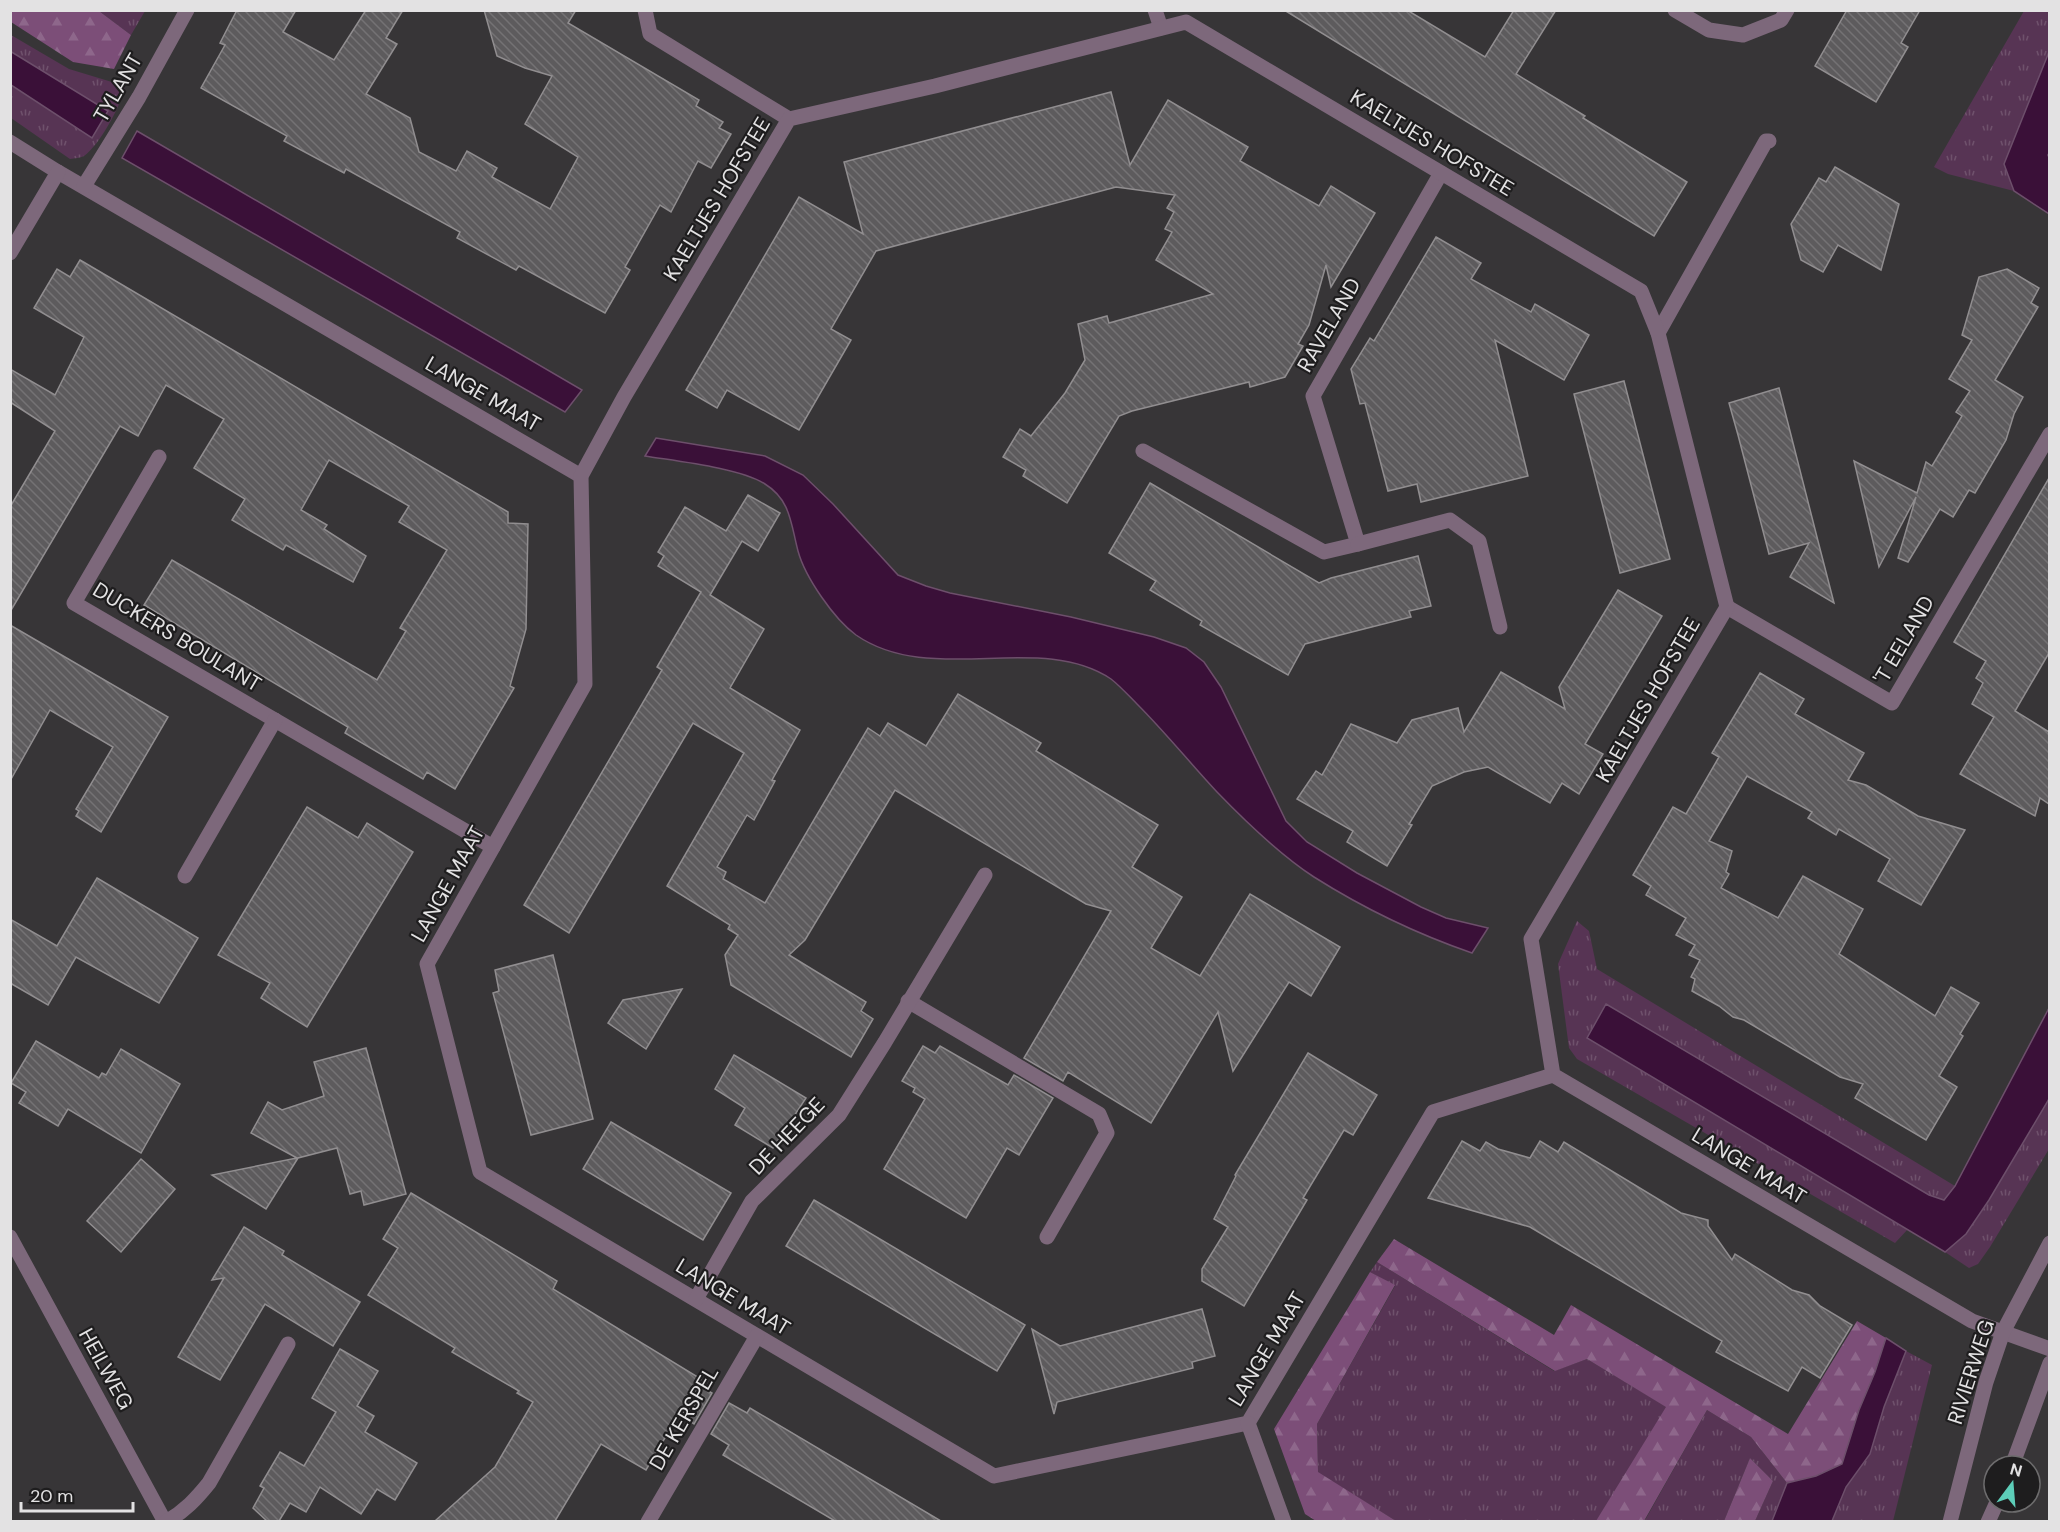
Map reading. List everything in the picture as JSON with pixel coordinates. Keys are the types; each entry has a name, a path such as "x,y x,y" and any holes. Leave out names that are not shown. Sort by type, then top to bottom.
{"street":[{"name":"TYLANT","path":"84,186 139,97 187,10"},
{"path":"645,10 650,34 789,119"},
{"path":"1155,10 1161,28"},
{"path":"1675,10 1709,30 1743,35 1781,20 1787,10"},
{"name":"KAELTJES HOFSTEE","path":"581,476 624,397 789,119 935,86 1186,22 1641,291 1658,333 1727,607 1531,939 1553,1075"},
{"path":"1658,333 1768,141"},
{"name":"LANGE MAAT","path":"10,142 581,476 585,684 428,964 480,1172 757,1336 994,1476 1248,1423 1433,1112 1553,1075 1972,1321 2049,1349"},
{"path":"10,253 58,172"},
{"name":"RAVELAND","path":"1358,544 1313,396 1441,173"},
{"name":"'T EELAND","path":"1727,607 1892,703 2049,434"},
{"path":"1143,451 1323,552 1450,520 1479,541 1500,627"},
{"name":"DUCKERS BOULANT","path":"159,457 74,603 493,847"},
{"path":"185,876 275,720"},
{"name":"DE HEEGE","path":"696,1299 752,1201 839,1115 985,875"},
{"path":"908,1001 1099,1114 1107,1133 1047,1237"},
{"name":"HEILWEG","path":"10,1237 166,1521 181,1514 209,1483 288,1344"},
{"name":"RIVIERWEG","path":"1950,1521 1986,1382 2003,1332 2049,1243"},
{"name":"DE KERSPEL","path":"648,1521 757,1336"},
{"path":"2016,1454 2049,1363"},
{"path":"1248,1423 1284,1521"}],"green space":[{"path":"10,11 99,11 131,35 114,69 73,62 11,22"},
{"path":"99,11 145,11 131,35"},
{"path":"2024,11 2049,11 2049,52 2004,164 2014,191 1948,174 1934,167"},
{"path":"11,35 69,69 125,86 109,124 84,156 70,159 11,118 10,85 92,138 107,111 11,51"},
{"path":"1577,921 1589,931 1597,969 1955,1186 1944,1200 1929,1195 1606,1004 1587,1038 1908,1229 1895,1243 1577,1059 1569,1048 1558,964"},
{"path":"2049,1099 2049,1149 1990,1247 1978,1264 1969,1268 1945,1252 1966,1234"},
{"path":"1394,1239 1554,1335 1571,1305 1788,1434 1857,1321 1886,1338 1842,1464 1816,1476 1787,1483 1751,1437 1707,1410 1644,1521 1596,1521 1666,1407 1587,1359 1555,1371 1377,1262"},
{"path":"1377,1262 1554,1371 1587,1359 1667,1407 1596,1522 1396,1521 1318,1473 1317,1424 1395,1286 1370,1272"},
{"path":"1370,1272 1395,1285 1317,1424 1318,1472 1396,1521 1316,1521 1305,1514 1274,1429"},
{"path":"1906,1351 1932,1365 1893,1521 1832,1522 1846,1487 1870,1454 1884,1407"},
{"path":"1707,1410 1751,1437 1787,1483 1772,1521 1755,1521 1773,1481 1750,1458 1724,1521 1644,1522"},
{"path":"1750,1458 1773,1481 1755,1521 1724,1521"}],"shaded area":[{"path":"10,51 108,111 92,138 11,85"},
{"path":"2049,52 2049,214 2014,191 2004,164"},
{"path":"137,131 582,390 565,412 122,158"},
{"path":"656,438 765,456 803,475 898,575 950,593 1071,617 1154,637 1186,648 1204,662 1221,687 1286,821 1307,842 1357,873 1421,907 1446,918 1488,928 1472,953 1391,920 1314,877 1276,848 1239,815 1118,685 1111,679 1082,665 1051,659 917,657 886,650 856,635 830,608 807,573 798,551 789,514 774,490 754,478 740,474 645,456"},
{"path":"1606,1004 1929,1195 1944,1200 1955,1186 2049,1008 2049,1099 1966,1234 1945,1252 1587,1038"},
{"path":"1886,1338 1906,1351 1884,1407 1870,1454 1846,1487 1832,1521 1772,1521 1787,1483 1816,1476 1842,1464"}],"building":[{"path":"237,10 296,10 283,32 334,60 366,10 403,10 386,38 397,44 366,94 410,118 419,152 456,171 467,151 497,168 492,177 550,209 578,157 525,124 552,76 497,56 484,10 576,10 568,23 699,100 696,106 723,122 719,128 731,134 711,168 698,161 671,212 660,205 625,267 630,270 605,313 519,266 516,270 457,238 460,232 346,169 344,173 284,141 287,136 201,88 225,45 220,43"},
{"path":"1284,10 1407,10 1485,57 1514,10 1556,10 1516,74 1687,182 1654,236"},
{"path":"1847,10 1920,10 1901,43 1908,47 1876,102 1815,66"},
{"path":"1111,92 1130,165 1168,100 1248,147 1240,161 1319,206 1331,186 1375,213 1331,287 1326,265 1309,325 1298,344 1303,346 1285,377 1250,387 1249,382 1119,416 1067,503 1023,476 1026,470 1003,457 1020,429 1031,436 1065,393 1085,360 1078,324 1107,316 1109,323 1213,294 1156,260 1172,232 1165,229 1174,212 1167,208 1175,195 1116,187 876,251 831,329 851,340 799,430 727,390 717,408 686,390 799,197 863,234 844,162"},
{"path":"1835,167 1899,204 1881,270 1838,245 1823,272 1801,260 1791,224 1819,178 1826,182"},
{"path":"1436,237 1481,263 1471,279 1531,312 1535,304 1589,335 1564,380 1495,340 1528,476 1421,502 1417,484 1388,491 1365,403 1360,404 1351,369 1370,338 1374,341"},
{"path":"80,260 508,512 508,523 528,524 526,629 510,686 514,688 455,789 427,772 423,779 345,733 348,727 144,605 172,560 377,680 406,631 400,628 447,550 399,522 409,506 329,460 301,510 327,525 324,529 366,556 353,582 286,545 283,550 232,520 245,499 194,468 224,419 166,385 138,436 120,426 10,612 10,507 55,431 10,402 10,369 55,395 84,337 34,308 57,269 70,277"},
{"path":"2007,269 2039,288 2031,303 2038,307 1995,380 2023,397 2014,414 2006,440 1975,493 1969,490 1953,517 1940,509 1908,562 1898,558 1916,497 1879,567 1854,461 1917,493 1926,462 1932,466 1962,416 1956,412 1970,391 1949,379 1972,340 1962,335 1979,277"},
{"path":"1624,381 1670,559 1620,573 1574,394"},
{"path":"1779,388 1834,603 1790,577 1809,543 1769,554 1729,403"},
{"path":"2049,478 2049,653 2015,711 2049,732 2049,804 2040,798 2035,816 1960,774 1994,717 1972,704 1983,683 1976,678 1986,661 1954,642"},
{"path":"1150,483 1319,583 1418,556 1431,606 1409,611 1411,617 1305,644 1288,675 1200,625 1202,621 1150,590 1156,581 1109,553"},
{"path":"748,495 780,513 758,551 742,541 710,595 764,629 730,688 800,730 772,780 775,781 754,820 747,815 717,867 726,872 723,879 765,903 868,728 880,736 888,723 926,746 958,694 1041,743 1036,751 1158,825 1132,867 1182,897 1151,948 1200,976 1250,894 1340,947 1311,996 1289,982 1233,1071 1218,1012 1151,1123 1068,1072 1063,1081 1024,1058 1111,911 1086,904 895,790 805,940 789,955 866,1002 861,1011 873,1019 851,1057 731,985 725,955 738,935 728,929 730,925 667,886 744,753 693,723 569,933 524,905 662,670 657,667 701,592 658,566 664,556 658,552 685,507 726,531"},
{"path":"1618,590 1662,616 1585,744 1603,754 1579,794 1562,783 1550,803 1488,767 1464,772 1432,786 1387,866 1347,842 1353,831 1297,799 1316,771 1322,775 1351,724 1397,743 1412,720 1458,708 1464,732 1501,672 1565,709 1559,687"},
{"path":"10,625 168,717 101,832 76,816 79,811 76,809 113,747 50,710 10,781"},
{"path":"1760,673 1804,699 1795,714 1864,753 1848,780 1866,785 1918,816 1965,830 1921,905 1878,881 1890,859 1839,829 1836,835 1808,818 1812,812 1747,776 1709,841 1732,851 1726,872 1729,874 1721,888 1778,918 1803,876 1863,909 1839,954 1935,1016 1951,987 1979,1003 1960,1034 1963,1036 1939,1076 1957,1087 1926,1140 1855,1098 1863,1084 1840,1077 1744,1020 1733,1017 1692,991 1695,979 1691,977 1700,960 1689,955 1695,945 1676,935 1686,918 1646,895 1651,886 1633,875 1673,807 1686,814 1719,757 1712,753"},
{"path":"307,807 358,838 367,823 413,852 307,1027 261,998 270,983 218,955"},
{"path":"97,878 198,938 159,1003 76,957 48,1005 10,983 10,919 57,946"},
{"path":"553,955 593,1119 531,1135 493,993 499,991 495,970"},
{"path":"682,989 646,1049 608,1023 623,1000"},
{"path":"36,1041 99,1078 102,1073 106,1075 121,1049 180,1084 141,1153 68,1109 58,1126 19,1103 26,1092 11,1083"},
{"path":"923,1046 935,1053 940,1046 1008,1085 1014,1075 1053,1098 1019,1155 1007,1148 966,1218 884,1169 925,1099 913,1092 915,1088 902,1081"},
{"path":"366,1048 406,1194 364,1205 361,1191 350,1194 337,1148 298,1158 266,1209 212,1175 297,1158 251,1133 268,1102 282,1110 324,1096 314,1062"},
{"path":"1308,1053 1377,1095 1353,1135 1344,1130 1303,1198 1307,1200 1244,1306 1202,1281 1202,1269 1228,1227 1214,1219 1235,1175"},
{"path":"734,1055 806,1098 773,1148 735,1125 745,1108 715,1089"},
{"path":"611,1122 731,1193 703,1240 583,1169"},
{"path":"1462,1141 1480,1151 1486,1142 1498,1149 1530,1158 1540,1141 1558,1152 1564,1142 1681,1213 1708,1220 1708,1226 1732,1260 1735,1254 1792,1290 1809,1295 1820,1306 1852,1325 1820,1378 1802,1367 1788,1391 1716,1352 1722,1341 1530,1227 1428,1198"},
{"path":"141,1159 175,1189 121,1252 87,1221"},
{"path":"411,1193 557,1281 553,1289 701,1379 698,1385 712,1393 694,1424 679,1414 646,1470 601,1444 555,1521 435,1521 495,1467 533,1402 517,1393 519,1391 452,1352 455,1348 368,1295 398,1248 383,1239"},
{"path":"814,1200 1025,1325 997,1371 786,1246"},
{"path":"244,1227 284,1251 282,1255 360,1302 333,1346 265,1304 220,1380 178,1357 224,1278 212,1280"},
{"path":"1202,1309 1215,1356 1192,1362 1193,1368 1057,1402 1054,1414 1032,1329 1060,1346"},
{"path":"340,1349 378,1371 357,1406 374,1416 365,1432 417,1463 395,1500 377,1489 361,1514 320,1487 306,1512 290,1503 279,1521 267,1521 253,1508 264,1488 260,1486 280,1452 304,1466 336,1412 312,1398"},
{"path":"729,1403 747,1413 750,1408 941,1521 835,1521 723,1455 729,1445 711,1434"}]}
